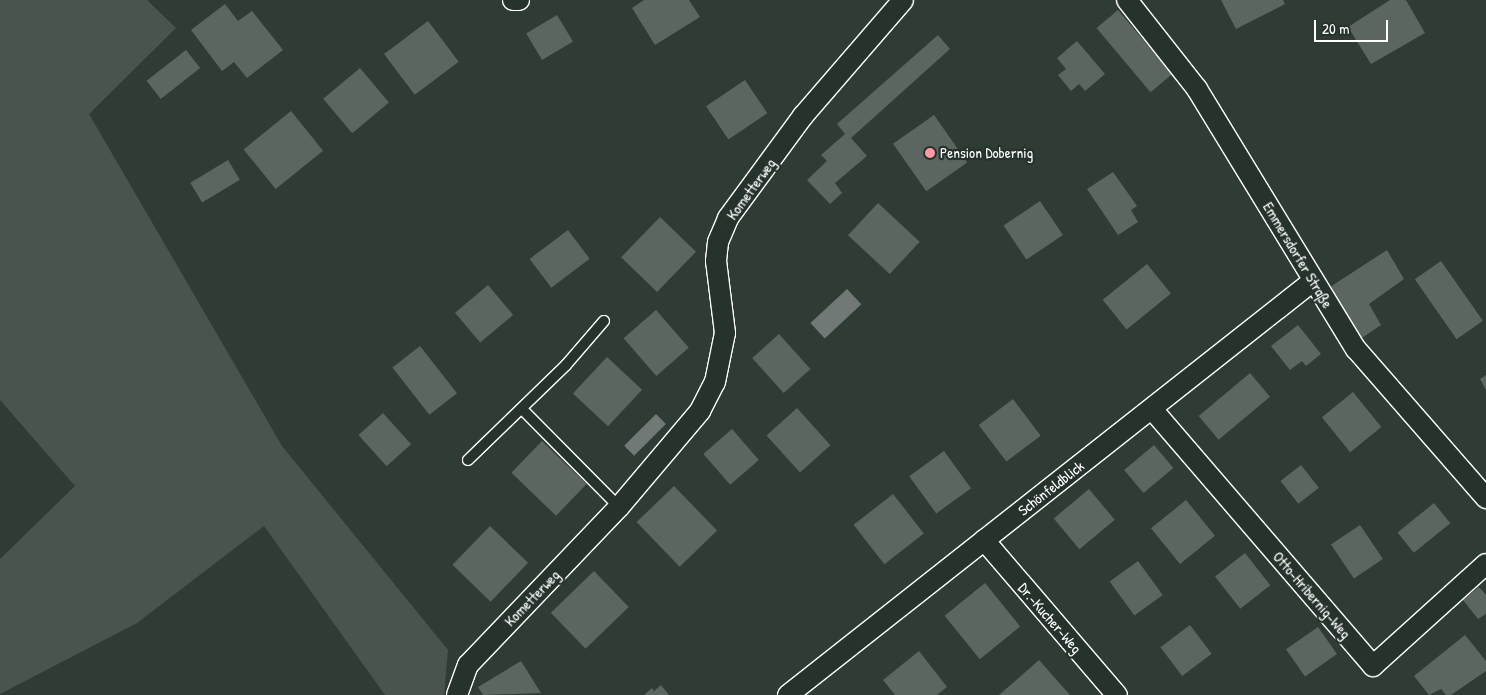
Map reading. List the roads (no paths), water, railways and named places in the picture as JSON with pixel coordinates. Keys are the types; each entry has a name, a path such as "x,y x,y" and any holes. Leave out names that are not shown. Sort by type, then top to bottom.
{"street":[{"path":"513,0 519,0"},
{"name":"Kometterweg","path":"457,695 468,665 619,507 680,438 700,411 715,382 725,333 716,261 718,242 728,218 803,116 903,0"},
{"name":"Emmersdorfer Straße","path":"1127,0 1197,88 1356,349 1486,498"},
{"name":"Schönfeldblick","path":"788,695 1313,281"},
{"name":"Otto-Hribernig-Weg","path":"1152,409 1373,666 1486,564"},
{"name":"Dr.-Kucher-Weg","path":"984,540 1117,695"}],"lane":[{"path":"468,460 522,409 604,321"},
{"path":"522,409 619,507"}],"place":[{"name":"Pension Dobernig","path":"930,153"}]}
